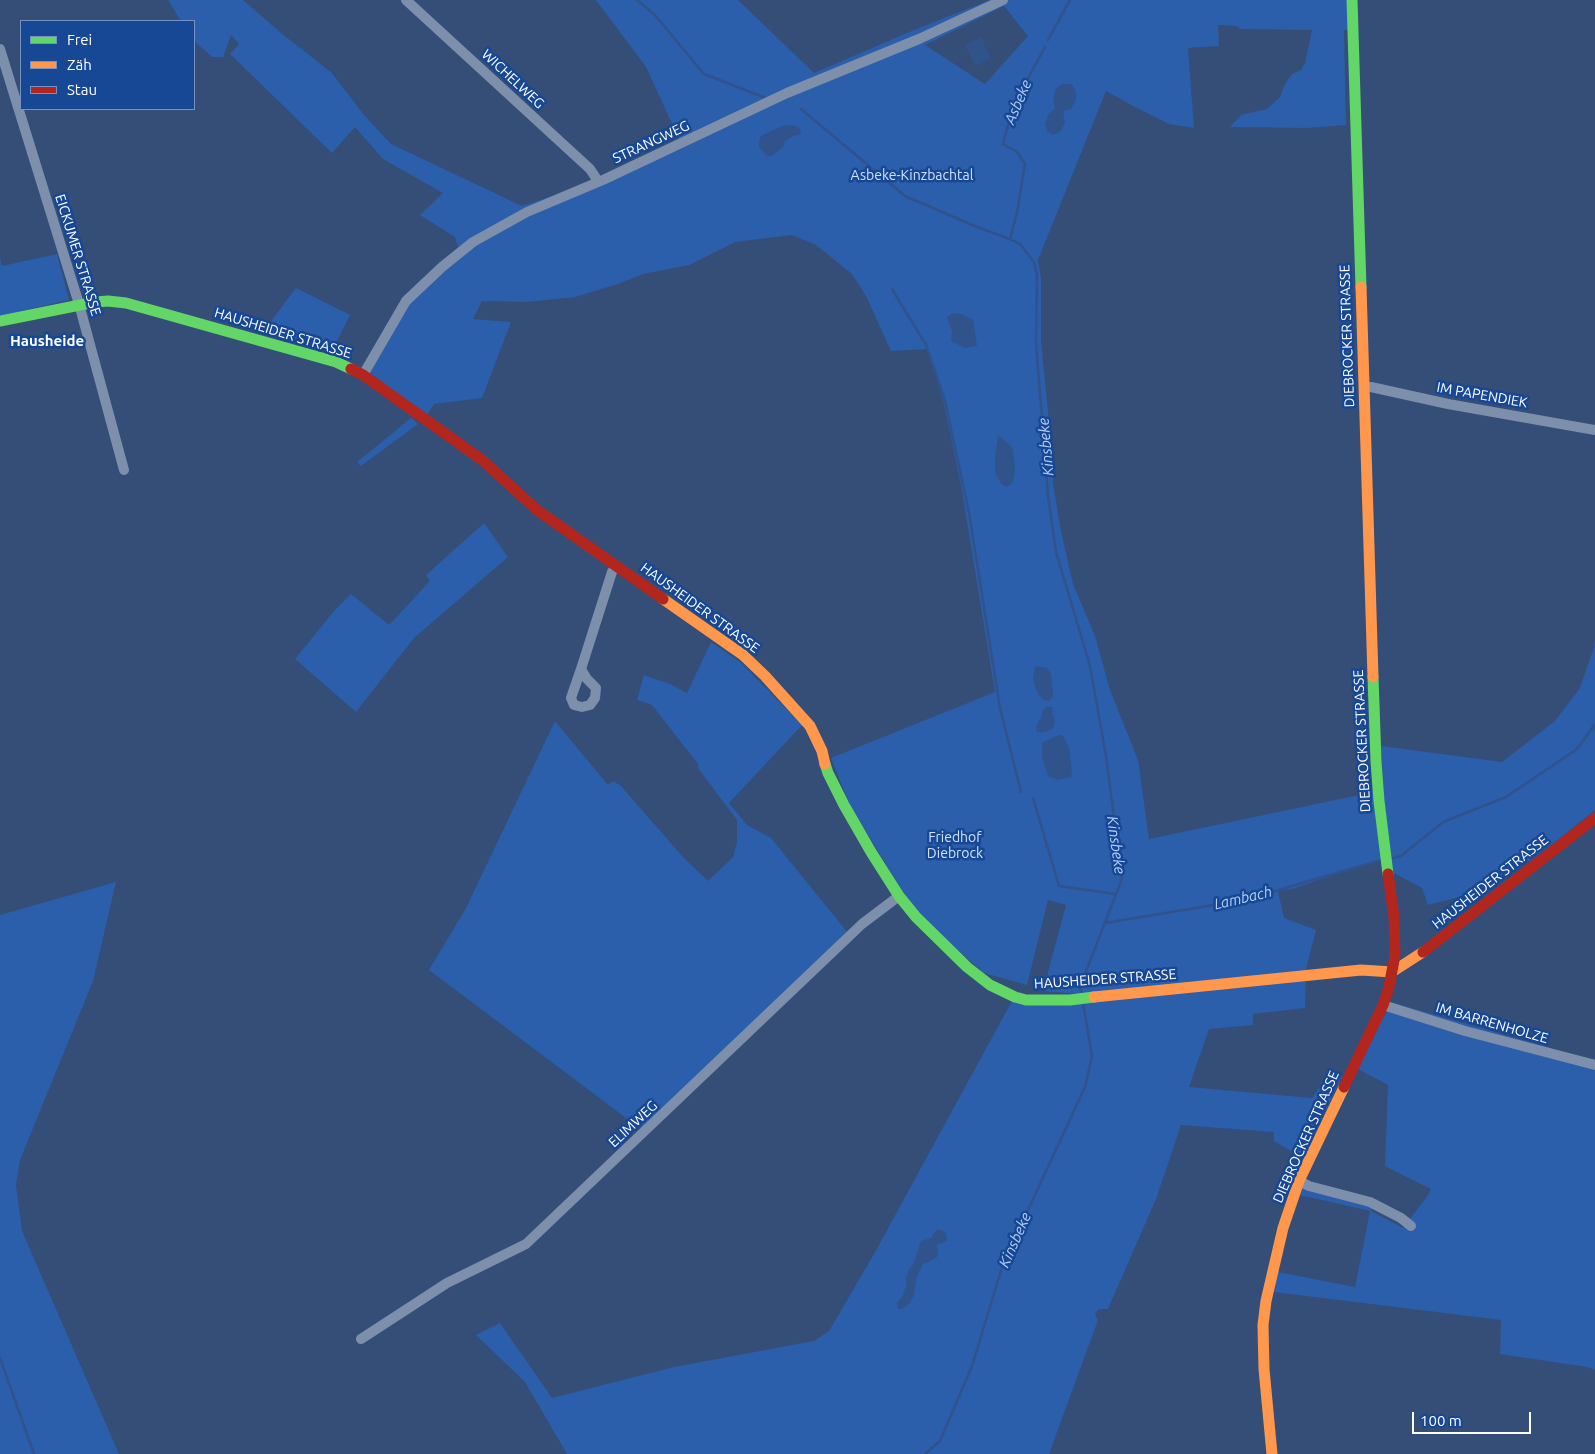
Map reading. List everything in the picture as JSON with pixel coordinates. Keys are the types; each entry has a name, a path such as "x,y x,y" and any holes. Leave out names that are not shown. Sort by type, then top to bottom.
{"street":[{"name":"WICHELWEG","path":"406,0 590,169 598,181"},
{"name":"STRANGWEG","path":"363,375 406,301 442,267 473,242 527,212 787,93 919,40 1003,0"},
{"name":"DIEBROCKER STRASSE","path":"1272,1454 1264,1369 1263,1325 1266,1301 1283,1228 1299,1181 1383,1005 1396,948 1376,762 1352,0"},
{"name":"EICKUMER STRASSE","path":"0,50 79,304 124,470"},
{"name":"HAUSHEIDER STRASSE","path":"0,321 79,304 108,301 126,302 336,362 363,375 482,460 537,510 743,655 799,713 816,737 828,773 844,805 871,852 900,896 916,916 943,945 990,985 1026,1000 1070,1000 1361,970 1392,972 1434,944 1595,818"},
{"name":"IM PAPENDIEK","path":"1364,387 1595,430"},
{"path":"581,669 612,572 616,566"},
{"name":"ELIMWEG","path":"362,1338 447,1283 526,1244 862,924 900,896"},
{"name":"IM BARRENHOLZE","path":"1383,1005 1465,1031 1595,1065"},
{"path":"1299,1181 1310,1186 1370,1202 1411,1226"}],"green space":[{"name":"Asbeke-Kinzbachtal","path":"168,0 243,0 331,72 364,115 391,144 522,206 598,181 680,141 646,67 596,0 738,0 814,73 990,0 1347,0 1348,30 1344,30 1346,125 1307,128 1230,127 1241,115 1267,109 1280,97 1285,84 1292,74 1301,70 1305,63 1312,30 1240,29 1237,26 1218,25 1219,46 1188,48 1194,128 1169,124 1106,91 1038,260 1041,278 1041,341 1052,451 1053,484 1061,531 1073,584 1095,636 1110,690 1138,760 1149,839 1369,793 1384,794 1381,746 1502,762 1555,721 1580,688 1595,644 1595,810 1555,842 1466,905 1463,896 1428,905 1422,888 1394,873 1390,856 1292,889 1278,891 1284,918 1316,930 1306,969 1305,1008 1253,1014 1253,1025 1209,1029 1189,1087 1312,1098 1329,1073 1342,1076 1303,1158 1274,1141 1274,1132 1181,1125 1156,1199 1108,1309 1099,1309 1095,1314 1098,1320 1049,1454 567,1454 525,1382 476,1335 500,1323 552,1398 674,1367 814,1341 829,1331 874,1254 1012,1001 1081,994 1043,991 1066,905 1048,900 1027,985 984,973 918,916 850,806 831,758 995,692 961,485 943,400 927,349 891,351 866,296 852,274 816,245 792,235 735,242 689,265 643,274 575,297 527,302 482,301 473,319 511,322 482,398 434,404 426,417 367,375 411,301 471,238 458,247 455,237 420,215 443,193 383,159 355,127 332,153 230,54 239,44 231,35 223,57 212,57 195,42 195,20 180,20","holes":["1004,6 1028,36 985,84 925,45"]},
{"path":"57,254 69,300 0,316 0,258 2,266"},
{"path":"296,288 350,315 332,351 265,329"},
{"path":"411,418 418,424 361,466 357,462"},
{"path":"484,523 508,557 414,638 356,712 295,659 334,611 351,594 389,625 430,581 426,575"},
{"path":"711,642 740,662 802,725 729,803 747,825 771,838 848,933 642,1130 429,970 466,908 555,721 608,785 613,781 620,785 683,857 708,881 733,857 737,842 737,820 698,768 698,764 652,705 637,700 644,675 670,684 687,693"},
{"path":"116,882 93,981 20,1160 16,1185 22,1231 119,1454 0,1454 0,915"},
{"path":"1394,1003 1595,1061 1595,1370 1587,1367 1500,1354 1501,1320 1274,1292 1278,1272 1355,1287 1370,1211 1300,1195 1303,1186 1373,1208 1371,1211 1403,1228 1431,1189 1385,1166 1388,1085 1358,1069 1382,1019"}],"shaded area":[{"path":"981,37 991,59 975,66 965,45"},
{"path":"1062,84 1072,84 1076,92 1076,100 1071,109 1063,111 1065,123 1060,132 1053,135 1047,131 1045,124 1048,115 1055,108 1053,98 1056,89"},
{"path":"793,125 800,129 801,134 785,141 783,147 772,156 767,156 759,147 761,136 782,126"},
{"path":"953,313 961,314 973,320 977,346 965,348 951,341 952,332 947,317"},
{"path":"998,435 1013,450 1014,476 1012,484 1006,487 1001,484 995,472"},
{"path":"1035,666 1047,668 1051,674 1053,696 1049,701 1044,700 1036,689 1033,679"},
{"path":"1046,707 1053,707 1052,714 1055,720 1053,728 1045,732 1037,732 1036,726"},
{"path":"1062,735 1069,747 1072,773 1071,777 1058,780 1048,776 1042,758 1042,743"},
{"path":"936,1230 942,1230 946,1234 947,1241 936,1245 938,1250 937,1257 923,1264 916,1279 914,1295 909,1304 904,1308 898,1309 897,1302 902,1297 906,1287 906,1278 909,1269 913,1265 921,1241 931,1238"}],"waterway":[{"path":"637,0 655,15 704,74 766,98"},
{"name":"Asbeke","path":"1048,40 1070,0"},
{"name":"Asbeke","path":"1010,239 1017,213 1025,164 1017,152 1003,144 1013,106 1045,47"},
{"name":"Kinsbeke","path":"801,109 905,196 1020,244 1034,262 1037,276 1036,343 1048,495 1056,552 1090,666 1106,756 1122,879 1080,987 1082,995"},
{"path":"892,289 926,345 945,401 969,513 1000,708 1021,792"},
{"name":"Lambach","path":"1393,858 1401,856 1443,822 1506,797 1577,749 1595,724"},
{"path":"1033,798 1059,886 1115,894"},
{"name":"Lambach","path":"1105,923 1244,900 1378,861"},
{"name":"Kinsbeke","path":"925,1454 940,1441 972,1366 1003,1264 1085,1087 1092,1056 1083,1003"},
{"path":"0,1358 34,1454"}],"traffic: fast":[{"path":"1352,0 1361,287"},
{"path":"0,321 95,302 126,303 336,362 351,369"},
{"path":"1373,677 1379,801 1388,874"},
{"path":"825,764 844,805 899,896 916,917 967,967 990,985 1026,1000 1070,1000 1094,997"}],"traffic: slow":[{"path":"1361,287 1373,677"},
{"path":"663,599 743,655 765,676 810,726 822,751 825,764"},
{"path":"1094,997 1361,970 1392,972 1423,952"},
{"path":"1272,1454 1264,1369 1263,1325 1266,1301 1283,1228 1299,1181 1344,1087"}],"traffic: jam":[{"path":"351,369 363,375 482,460 537,510 663,599"},
{"path":"1423,952 1595,818"},
{"path":"1344,1087 1383,1005 1389,987 1395,955 1394,917 1388,874"}],"district":[{"name":"Hausheide","path":"47,341"}],"park label":[{"name":"Friedhof Diebrock","path":"955,846"}]}
